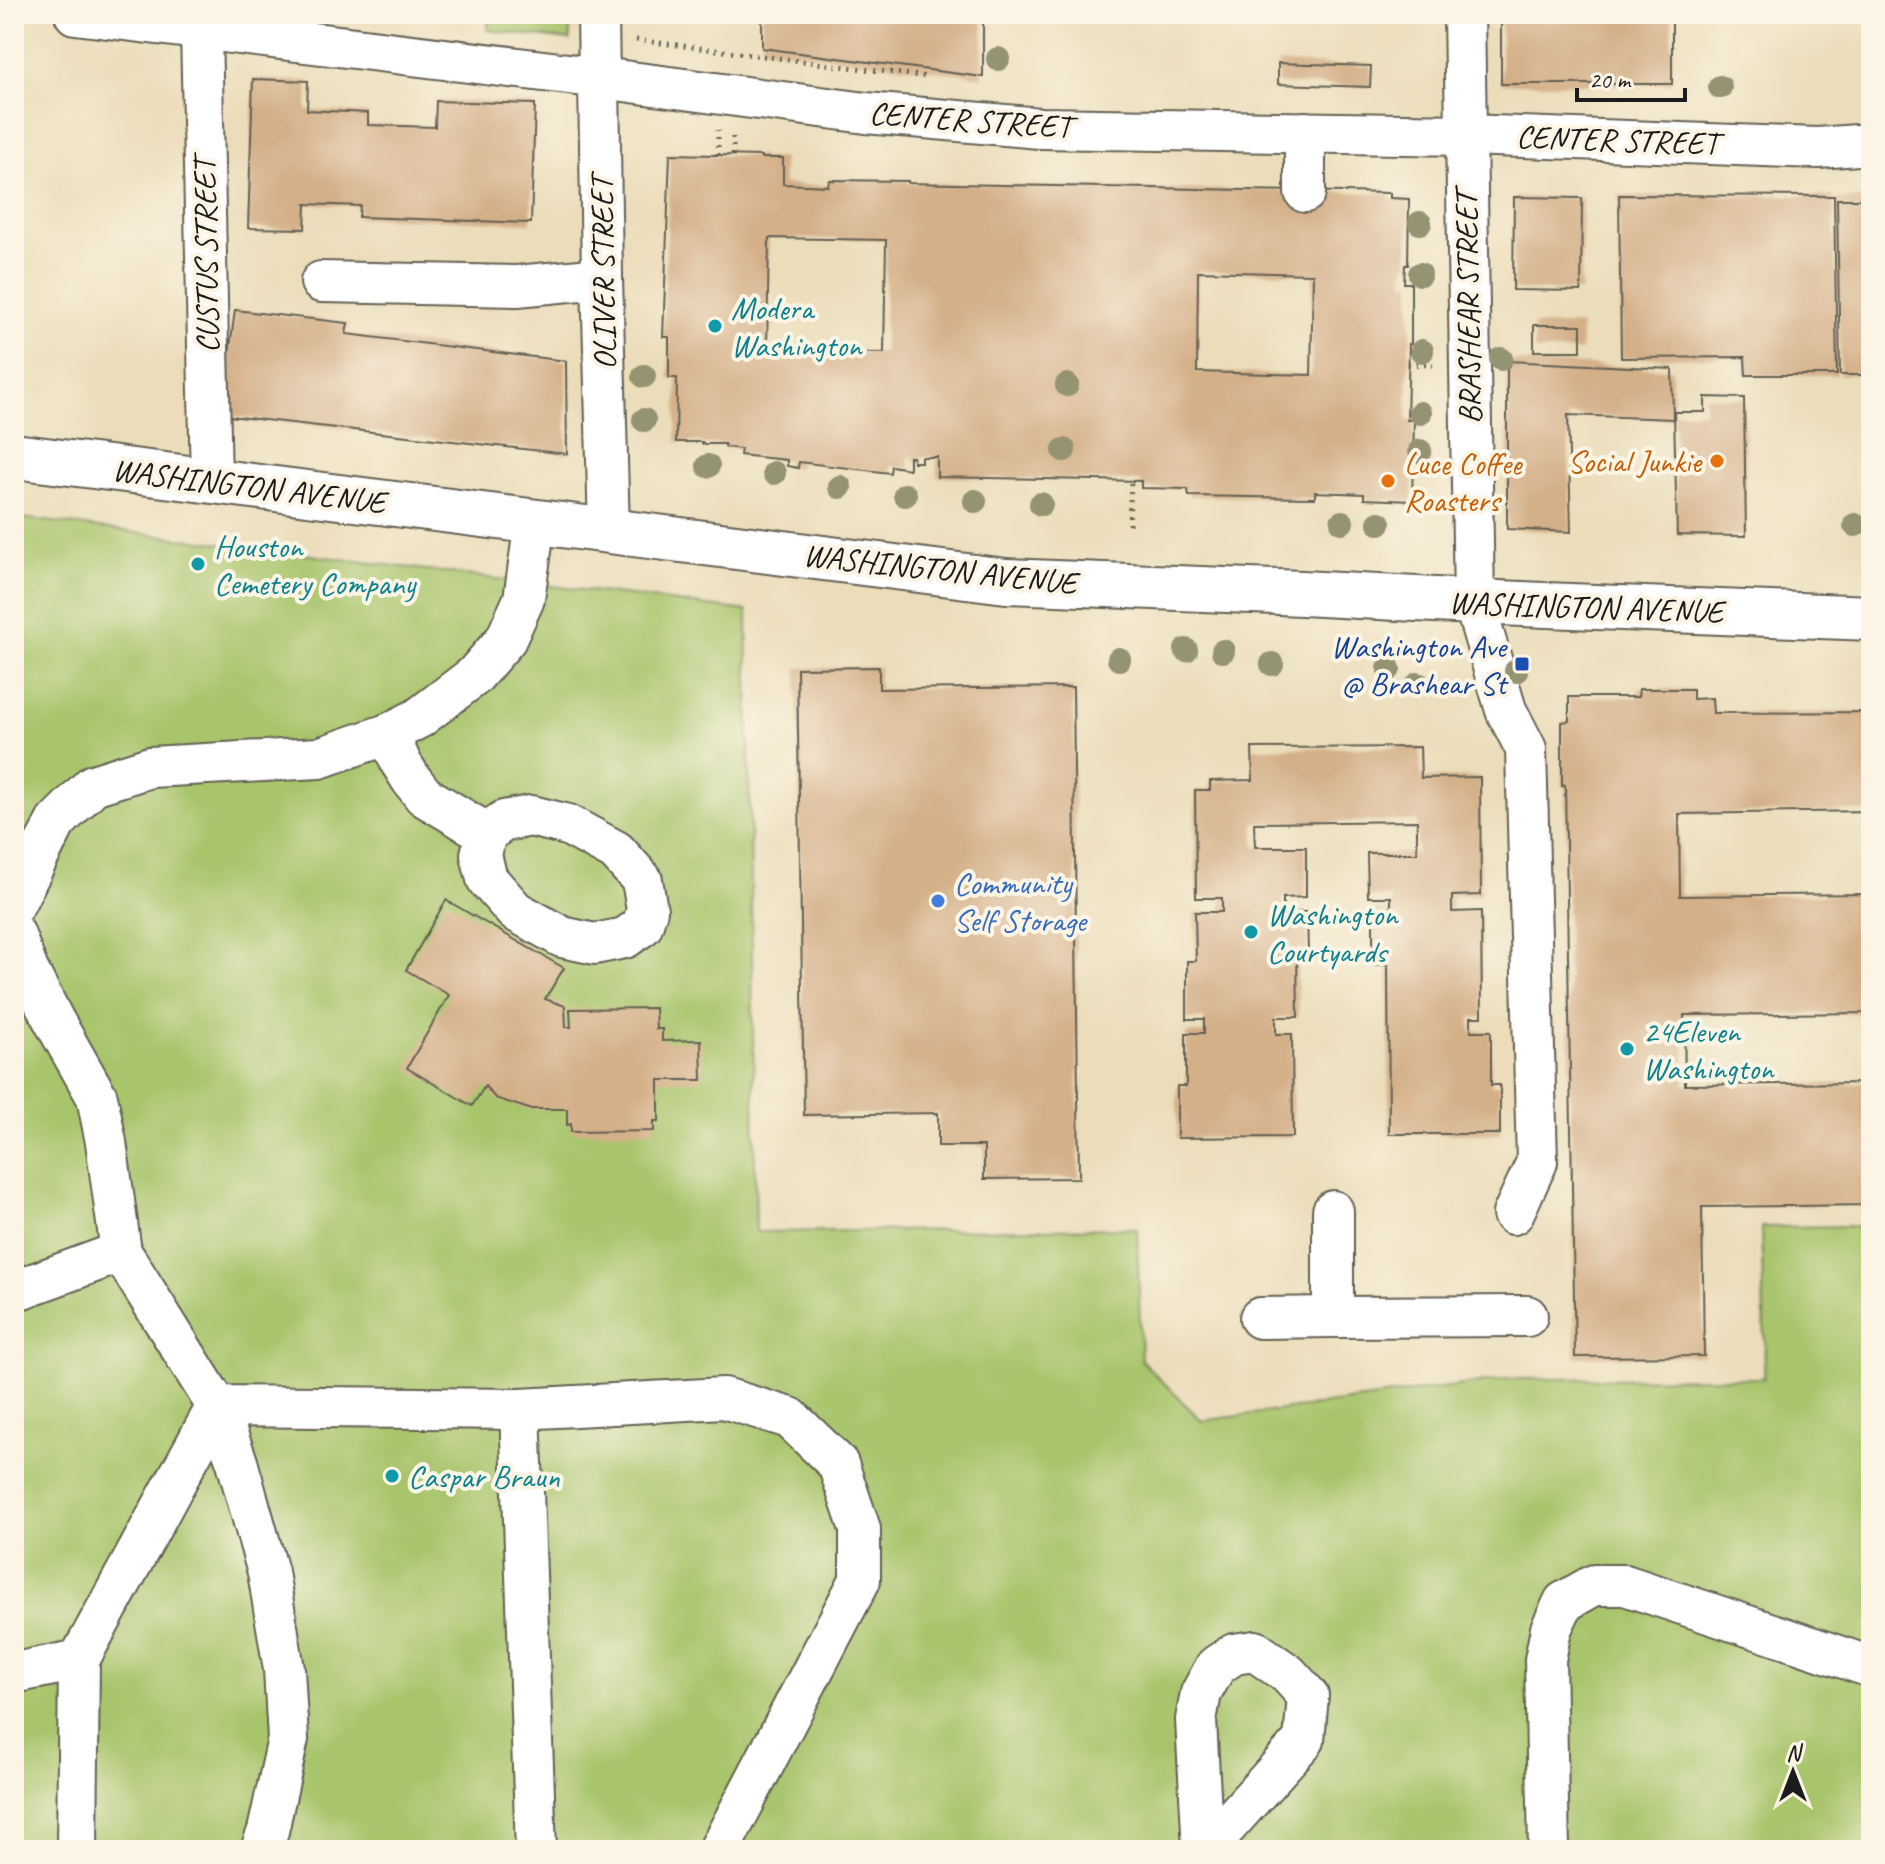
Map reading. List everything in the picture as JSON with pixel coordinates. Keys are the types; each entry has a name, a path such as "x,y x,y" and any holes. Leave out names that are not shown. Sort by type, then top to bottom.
{"main road":[{"name":"WASHINGTON AVENUE","path":"14,456 1006,581 1871,618"}],"street":[{"name":"CENTER STREET","path":"75,14 866,113 1040,128 1466,135 1818,148 1871,144"},
{"name":"BRASHEAR STREET","path":"1464,14 1474,602 1506,710 1526,749 1537,1162 1513,1214"},
{"name":"OLIVER STREET","path":"599,25 609,531"},
{"name":"CUSTUS STREET","path":"201,30 211,481"},
{"path":"1305,132 1305,192"},
{"path":"321,282 517,286 602,278"},
{"path":"14,905 56,822 93,785 150,767 319,758 388,734 419,718 474,676 506,639 524,599 535,522"},
{"path":"388,734 401,763 424,796 486,833"},
{"path":"14,933 28,970 97,1097 121,1252 217,1406 237,1462 268,1572 284,1669 288,1739 261,1850"},
{"path":"1333,1211 1333,1317"},
{"path":"14,1291 121,1252"},
{"path":"1260,1318 1527,1316"},
{"path":"217,1406 520,1409 724,1398 790,1418 838,1464 860,1529 860,1580 719,1850"},
{"path":"77,1850 79,1660 217,1406"},
{"path":"520,1409 536,1850"},
{"path":"1549,1850 1545,1660 1551,1629 1564,1602 1574,1596 1594,1585 1625,1585 1871,1667"},
{"path":"14,1673 79,1660"}],"path":[{"path":"599,25 937,78"},
{"path":"718,125 718,155"},
{"path":"733,127 733,155"},
{"path":"1408,364 1434,365"},
{"path":"1129,525 1131,481"}],"green space":[{"path":"491,14 570,14 570,40 487,30"},
{"path":"14,517 747,611 756,1232 1137,1228 1141,1360 1202,1421 1507,1379 1764,1378 1761,1227 1871,1226 1871,1850 14,1850"}],"building":[{"path":"762,14 983,14 983,77 762,48"},
{"path":"1501,14 1672,14 1672,84 1501,84"},
{"path":"1278,63 1371,66 1370,87 1278,84"},
{"path":"253,79 308,81 307,110 368,113 368,125 435,127 436,101 535,104 531,223 359,217 360,206 306,204 305,229 248,228"},
{"name":"Modera Washington","path":"670,154 783,158 783,184 828,186 829,180 908,181 1390,193 1390,198 1409,199 1408,265 1405,265 1404,283 1411,283 1407,420 1414,420 1412,501 1364,499 1364,494 1315,492 1315,498 1189,496 1188,489 1141,488 1141,481 937,477 937,457 921,457 921,462 913,462 913,457 909,457 909,469 891,466 890,473 799,462 798,468 787,466 787,460 740,455 741,449 725,447 725,444 676,442 677,378 669,378 669,337 663,337","holes":["769,238 886,240 884,353 767,351","1198,271 1313,274 1311,375 1197,372"]},
{"path":"1619,195 1834,196 1837,375 1746,375 1745,357 1621,358"},
{"path":"1514,197 1582,198 1581,291 1513,290"},
{"path":"1837,199 1871,199 1871,375 1840,375"},
{"path":"235,310 348,323 346,334 566,361 567,454 221,415"},
{"path":"1534,325 1581,325 1581,351 1534,351"},
{"path":"1507,361 1672,369 1673,419 1568,415 1571,532 1507,529"},
{"path":"1705,397 1744,398 1746,536 1677,535 1674,412 1705,412"},
{"name":"Community Self Storage","path":"879,667 879,689 1073,687 1079,1178 984,1179 984,1146 938,1146 938,1113 804,1115 797,668"},
{"name":"24Eleven Washington","path":"1639,689 1693,689 1693,699 1712,698 1713,713 1871,712 1871,811 1679,814 1680,896 1871,894 1871,1013 1684,1015 1685,1085 1871,1083 1871,1205 1702,1207 1704,1356 1575,1357 1562,722 1569,721 1569,697 1638,697"},
{"name":"Washington Courtyards","path":"1420,747 1421,778 1480,777 1481,895 1452,896 1452,912 1481,911 1482,1017 1471,1017 1471,1031 1491,1031 1491,1085 1500,1085 1500,1134 1389,1134 1388,964 1373,965 1373,910 1391,910 1391,897 1368,897 1367,853 1417,853 1417,821 1254,823 1255,847 1306,847 1306,897 1283,898 1283,912 1307,912 1308,952 1297,952 1298,1017 1276,1017 1276,1034 1292,1034 1293,1137 1177,1138 1177,1086 1186,1086 1186,1033 1204,1033 1204,1019 1187,1019 1187,961 1196,961 1195,912 1222,912 1222,898 1196,898 1195,790 1210,790 1210,781 1253,780 1252,748"},
{"path":"446,900 564,968 545,999 565,1006 566,1027 571,1027 570,1009 655,1008 656,1029 662,1029 662,1041 701,1040 702,1080 659,1080 659,1121 654,1121 654,1131 571,1132 571,1124 567,1125 567,1109 529,1109 495,1098 485,1086 472,1106 407,1068 449,995 406,970"}],"place":[{"name":"Modera Washington","path":"715,326"},
{"name":"Social Junkie","path":"1717,461"},
{"name":"Luce Coffee Roasters","path":"1388,481"},
{"name":"Houston Cemetery Company","path":"198,564"},
{"name":"Washington Ave @ Brashear St","path":"1522,664"},
{"name":"Community Self Storage","path":"938,901"},
{"name":"Washington Courtyards","path":"1251,932"},
{"name":"24Eleven Washington","path":"1627,1049"},
{"name":"Caspar Braun","path":"392,1476"}]}
